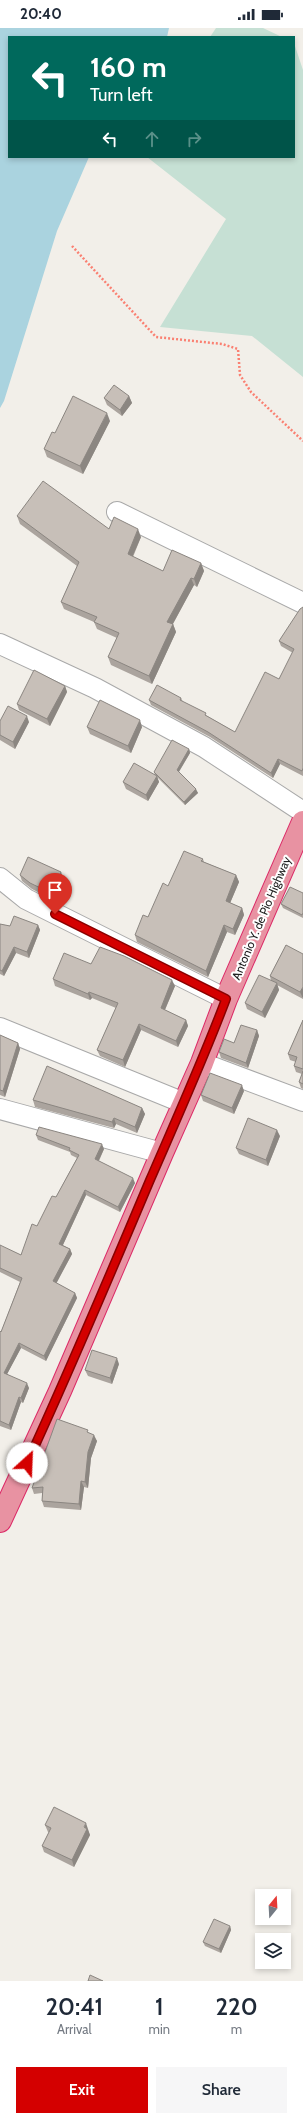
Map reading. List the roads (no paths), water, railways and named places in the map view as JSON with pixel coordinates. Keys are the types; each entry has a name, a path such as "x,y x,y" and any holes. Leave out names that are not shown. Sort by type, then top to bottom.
{"highway":[{"name":"Antonio Y. de Pio Highway","path":"0,1521 60,1391 202,1063 226,999 303,822"}],"street":[{"path":"117,512 303,603"},
{"path":"0,644 95,688 204,747 303,812"},
{"path":"0,878 26,899 226,999"},
{"path":"0,1028 184,1103"},
{"path":"202,1063 303,1101"},
{"path":"0,1109 162,1153"}],"water":[{"path":"0,28 169,28 167,36 8,36 8,158 89,158 57,231 4,401 0,408"}]}
